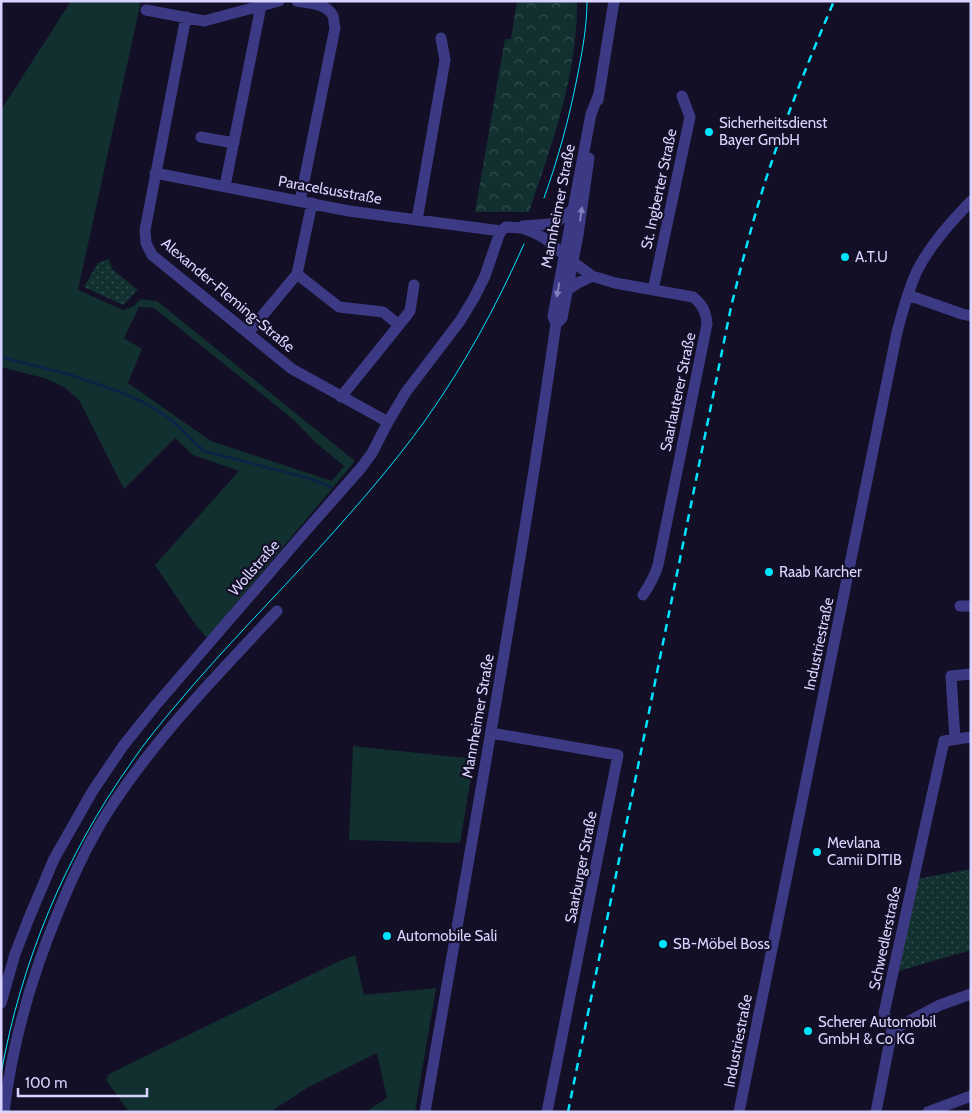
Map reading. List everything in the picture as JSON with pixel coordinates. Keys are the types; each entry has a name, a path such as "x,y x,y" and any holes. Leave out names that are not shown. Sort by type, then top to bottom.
{"street":[{"path":"146,10 204,21 278,1"},
{"path":"297,1 319,5 327,9 333,16 335,28 300,201"},
{"name":"Mannheimer Straße","path":"425,1112 540,439 556,324 553,316 568,259 578,235 614,1"},
{"path":"225,186 261,6"},
{"name":"Alexander-Fleming-Straße","path":"186,18 155,172 145,230 146,243 152,255 292,369 388,422"},
{"path":"417,220 445,60 441,38"},
{"name":"Mannheimer Straße","path":"556,324 562,318 567,290 572,210 591,114 599,94"},
{"name":"St. Ingberter Straße","path":"653,290 690,117 682,96"},
{"path":"201,137 234,143"},
{"name":"Paracelsusstraße","path":"155,172 349,211 505,229"},
{"name":"Industriestraße","path":"739,1112 897,332 908,294 925,257 950,224 971,201"},
{"path":"248,333 297,274 312,203"},
{"path":"505,229 550,224 558,221 572,210"},
{"path":"505,229 522,228 533,232 544,238 568,259"},
{"name":"Wollstraße","path":"1,1003 15,954 50,868 92,792 123,746 155,706 362,468 406,392 460,321 474,298 505,229"},
{"name":"Saarlauterer Straße","path":"568,259 592,276 615,283 693,297 704,308 707,324 658,565 656,573 643,596"},
{"path":"297,274 339,307 383,312 398,325"},
{"path":"567,290 592,276"},
{"path":"341,397 410,311 414,285"},
{"path":"908,294 971,316"},
{"path":"4,1112 12,1062 28,996 46,943 87,848 115,801 155,746 277,611"},
{"name":"Schwedlerstraße","path":"876,1112 892,1030 884,1013 950,740 951,676 971,674"},
{"name":"Saarburger Straße","path":"491,733 618,755 547,1112"},
{"path":"950,740 971,737"},
{"path":"892,1030 940,1005 971,994"},
{"path":"928,1112 971,1096"}],"green space":[{"path":"71,1 141,1 78,290 123,310 134,306 140,299 157,301 355,461 207,638 195,624 155,565 239,471 193,455 175,438 124,489 79,400 64,387 44,378 1,367 1,110","holes":["139,307 154,308 294,420 315,442 344,466 332,481 211,441 128,383 142,349 124,338"]},
{"path":"517,1 577,1 573,55 568,82 555,135 529,212 475,212 505,39 511,39"},
{"path":"109,259 112,269 138,290 123,305 84,287 98,263"},
{"path":"353,746 474,759 460,843 349,840"},
{"path":"971,869 971,950 899,971 916,879"},
{"path":"355,955 364,995 436,988 415,1112 365,1112 387,1098 377,1053 307,1088 270,1112 129,1112 106,1080 109,1074 335,963"}],"waterway":[{"path":"1,357 71,375 123,393 147,404 170,419 204,451 308,478 331,487"}],"tram line":[{"path":"544,198 567,124 574,93 584,40 587,1"},
{"path":"1,1074 20,991 49,911 66,873 107,798 159,725 212,663 304,565 387,470 412,438 439,401 466,358 491,313 524,244"}],"railway":[{"path":"568,1112 731,307 754,217 771,164 785,123 834,1"}],"place":[{"name":"Sicherheitsdienst Bayer GmbH","path":"709,132"},
{"name":"A.T.U","path":"845,257"},
{"name":"Raab Karcher","path":"769,572"},
{"name":"Mevlana Camii DITIB","path":"817,852"},
{"name":"Automobile Sali","path":"387,936"},
{"name":"SB-Möbel Boss","path":"663,944"},
{"name":"Scherer Automobil GmbH & Co KG","path":"808,1031"}]}
